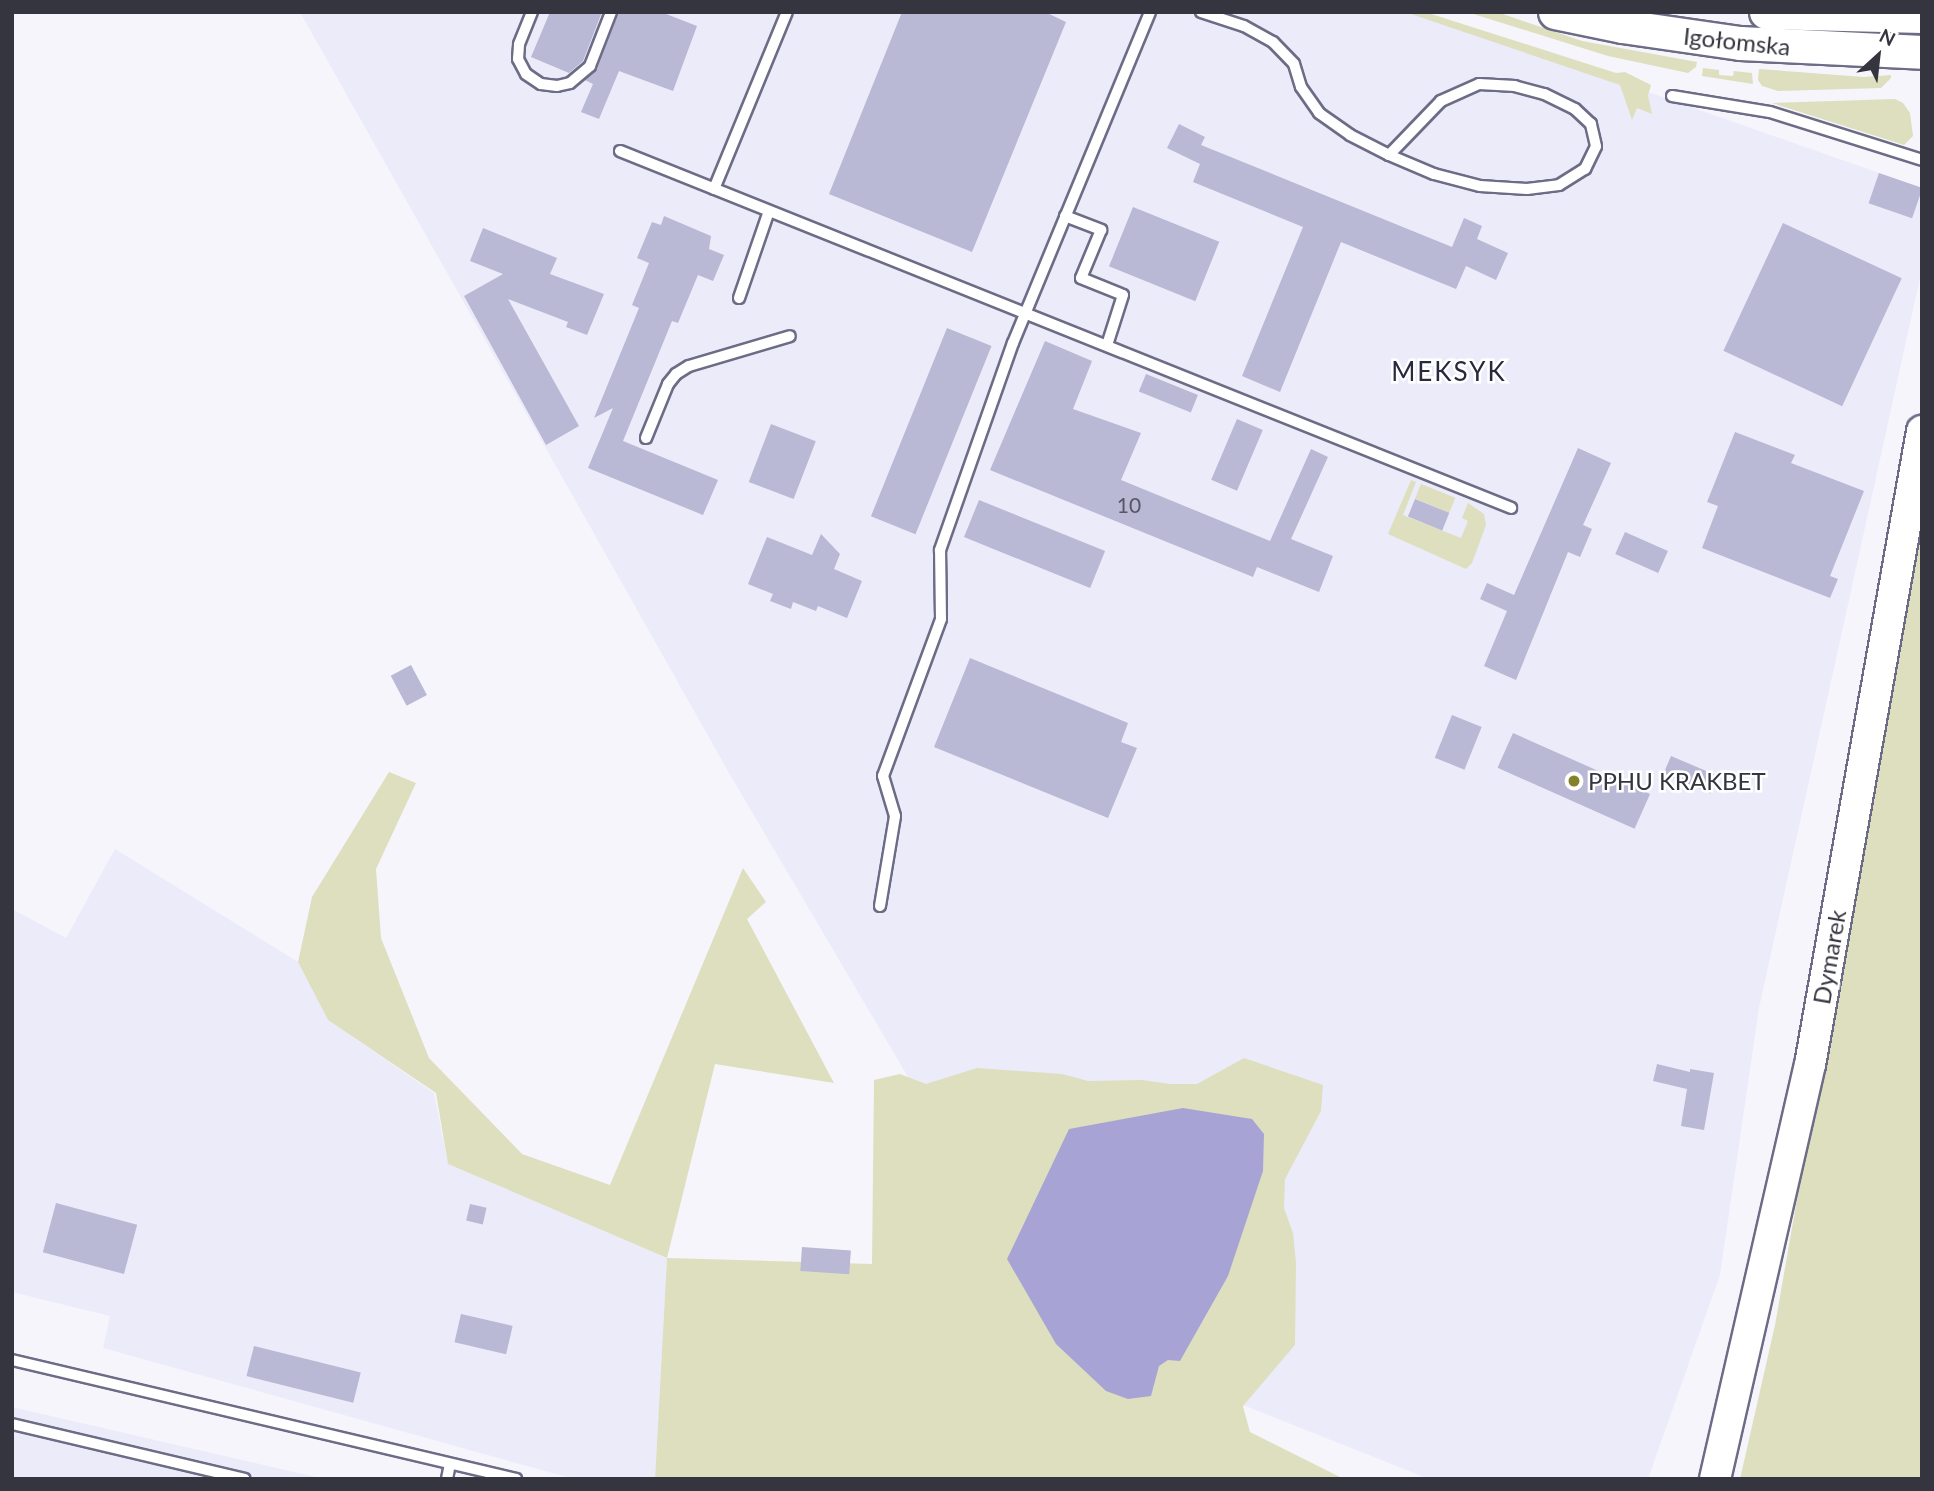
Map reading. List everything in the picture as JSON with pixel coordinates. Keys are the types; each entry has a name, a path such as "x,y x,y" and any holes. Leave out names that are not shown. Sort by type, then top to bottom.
{"main road":[{"name":"Igołomska","path":"1555,12 1622,26 1740,43 1922,52"},
{"name":"Igołomska","path":"1766,12 1922,16"}],"street":[{"name":"Dymarek","path":"1715,1479 1810,1065 1922,431"}],"lane":[{"path":"532,12 519,45 518,59 526,74 541,84 557,86 570,83 590,66 611,12"},
{"path":"714,189 787,12"},
{"path":"880,906 895,816 883,776 941,619 940,550 1025,314 1150,12"},
{"path":"1201,12 1244,26 1273,42 1294,64 1301,87 1319,113 1350,135 1389,155 1434,174 1480,186 1527,189 1563,184 1585,169 1596,146 1591,124 1575,110 1544,94 1515,86 1479,84 1441,101 1389,155"},
{"path":"1672,96 1770,112 1922,160"},
{"path":"620,151 1511,508"},
{"path":"739,298 769,211"},
{"path":"1065,216 1101,229 1081,278 1123,295 1107,345"},
{"path":"646,438 668,384 676,374 689,366 790,336"},
{"path":"12,1360 516,1479"},
{"path":"12,1424 246,1479"},
{"path":"447,1479 450,1464"}],"shaded area":[{"path":"300,12 1420,12 1922,188 1922,269 1759,1008 1720,1275 1648,1479 1429,1479 1243,1405 1064,1342 729,773"},
{"path":"115,849 298,962 328,1020 434,1093 448,1164 667,1258 655,1479 574,1479 103,1348 110,1316 12,1292 12,909 66,938"},
{"path":"12,1407 325,1479 12,1479"}],"green space":[{"path":"1405,12 1425,12 1616,73 1625,72 1651,85 1648,95 1652,114 1637,108 1632,120 1620,85"},
{"path":"1467,12 1497,12 1582,41 1697,62 1696,67 1688,73 1608,56"},
{"path":"1703,68 1719,70 1719,75 1733,76 1734,71 1752,73 1753,84 1702,76"},
{"path":"1759,69 1864,77 1891,75 1891,78 1881,88 1778,91 1762,86 1758,80"},
{"path":"1895,99 1903,103 1910,113 1913,136 1904,145 1772,103"},
{"path":"1411,480 1416,482 1403,515 1461,538 1468,521 1462,518 1468,503 1484,514 1486,525 1472,563 1466,569 1388,534"},
{"path":"1421,484 1455,498 1449,513 1415,499"},
{"path":"1922,485 1922,1479 1740,1479 1775,1325"},
{"path":"389,772 416,783 376,869 381,938 429,1058 522,1154 610,1185 743,868 766,902 747,919 834,1083 715,1064 667,1258 448,1164 436,1093 328,1020 298,962 312,897"},
{"path":"1244,1058 1323,1085 1321,1111 1285,1179 1284,1208 1293,1233 1296,1263 1295,1345 1243,1406 1250,1432 1344,1479 655,1479 667,1258 872,1264 874,1080 900,1074 926,1084 977,1068 1062,1074 1088,1081 1142,1080 1197,1084"}],"water":[{"path":"1183,1108 1252,1119 1264,1134 1263,1171 1228,1276 1180,1361 1168,1360 1159,1366 1151,1396 1128,1399 1106,1391 1056,1344 1007,1259 1069,1129"}],"building":[{"path":"550,12 602,12 583,61 569,73 531,57"},
{"path":"619,12 661,12 697,26 673,91 619,71 599,119 581,112 593,84 585,80 597,69"},
{"path":"902,12 1045,12 1066,22 972,252 829,194"},
{"path":"1179,124 1205,137 1201,145 1452,247 1464,218 1482,226 1477,239 1508,253 1496,280 1466,266 1456,289 1341,242 1280,392 1242,376 1303,227 1193,182 1200,164 1167,148"},
{"path":"1879,173 1922,188 1912,218 1869,203"},
{"path":"1133,207 1219,242 1195,301 1109,266"},
{"path":"664,216 711,236 709,249 724,255 713,281 698,275 678,323 672,321 623,441 718,480 703,515 588,468 613,408 594,418 639,308 632,305 649,263 637,258 652,222 661,225"},
{"path":"1783,223 1902,278 1842,406 1723,351"},
{"path":"483,228 557,258 550,274 604,294 587,335 566,327 568,322 508,299 579,426 546,445 464,296 503,274 470,261"},
{"path":"947,328 992,346 915,534 871,516"},
{"path":"1045,341 1092,361 1073,409 1141,433 1121,480 1270,541 1311,449 1328,457 1291,539 1333,556 1319,592 1257,567 1253,577 990,470"},
{"path":"1146,374 1198,395 1191,413 1139,392"},
{"path":"1237,419 1263,430 1237,491 1211,480"},
{"path":"771,424 816,441 794,499 749,482"},
{"path":"1735,432 1795,455 1791,463 1864,491 1830,576 1838,579 1830,598 1702,548 1718,506 1707,502"},
{"path":"1578,448 1611,463 1583,525 1592,529 1580,557 1568,552 1516,680 1484,666 1507,611 1480,599 1487,583 1514,595"},
{"path":"1415,499 1449,513 1442,530 1408,517"},
{"path":"979,500 1105,551 1090,588 964,537"},
{"path":"1625,532 1668,551 1658,573 1615,554"},
{"path":"821,534 840,554 834,569 862,581 847,618 818,606 816,611 793,602 791,609 770,601 773,594 748,584 767,537 812,555"},
{"path":"970,658 1128,723 1121,742 1137,748 1108,818 934,747"},
{"path":"411,665 427,695 407,706 391,676"},
{"path":"1452,715 1482,727 1464,770 1435,758"},
{"name":"PPHU KRAKBET","path":"1513,733 1650,794 1635,829 1498,768"},
{"path":"1671,756 1718,776 1711,793 1664,773"},
{"path":"1657,1064 1690,1072 1690,1069 1714,1073 1704,1130 1681,1126 1687,1089 1653,1081"},
{"path":"56,1203 137,1225 124,1274 43,1252"},
{"path":"470,1204 487,1208 483,1224 466,1221"},
{"path":"802,1247 851,1250 849,1274 800,1271"},
{"path":"461,1314 513,1326 506,1354 454,1342"},
{"path":"254,1346 361,1373 353,1403 247,1376"}],"place":[{"name":"PPHU KRAKBET","path":"1574,781"}],"district":[{"name":"MEKSYK","path":"1449,372"}]}
